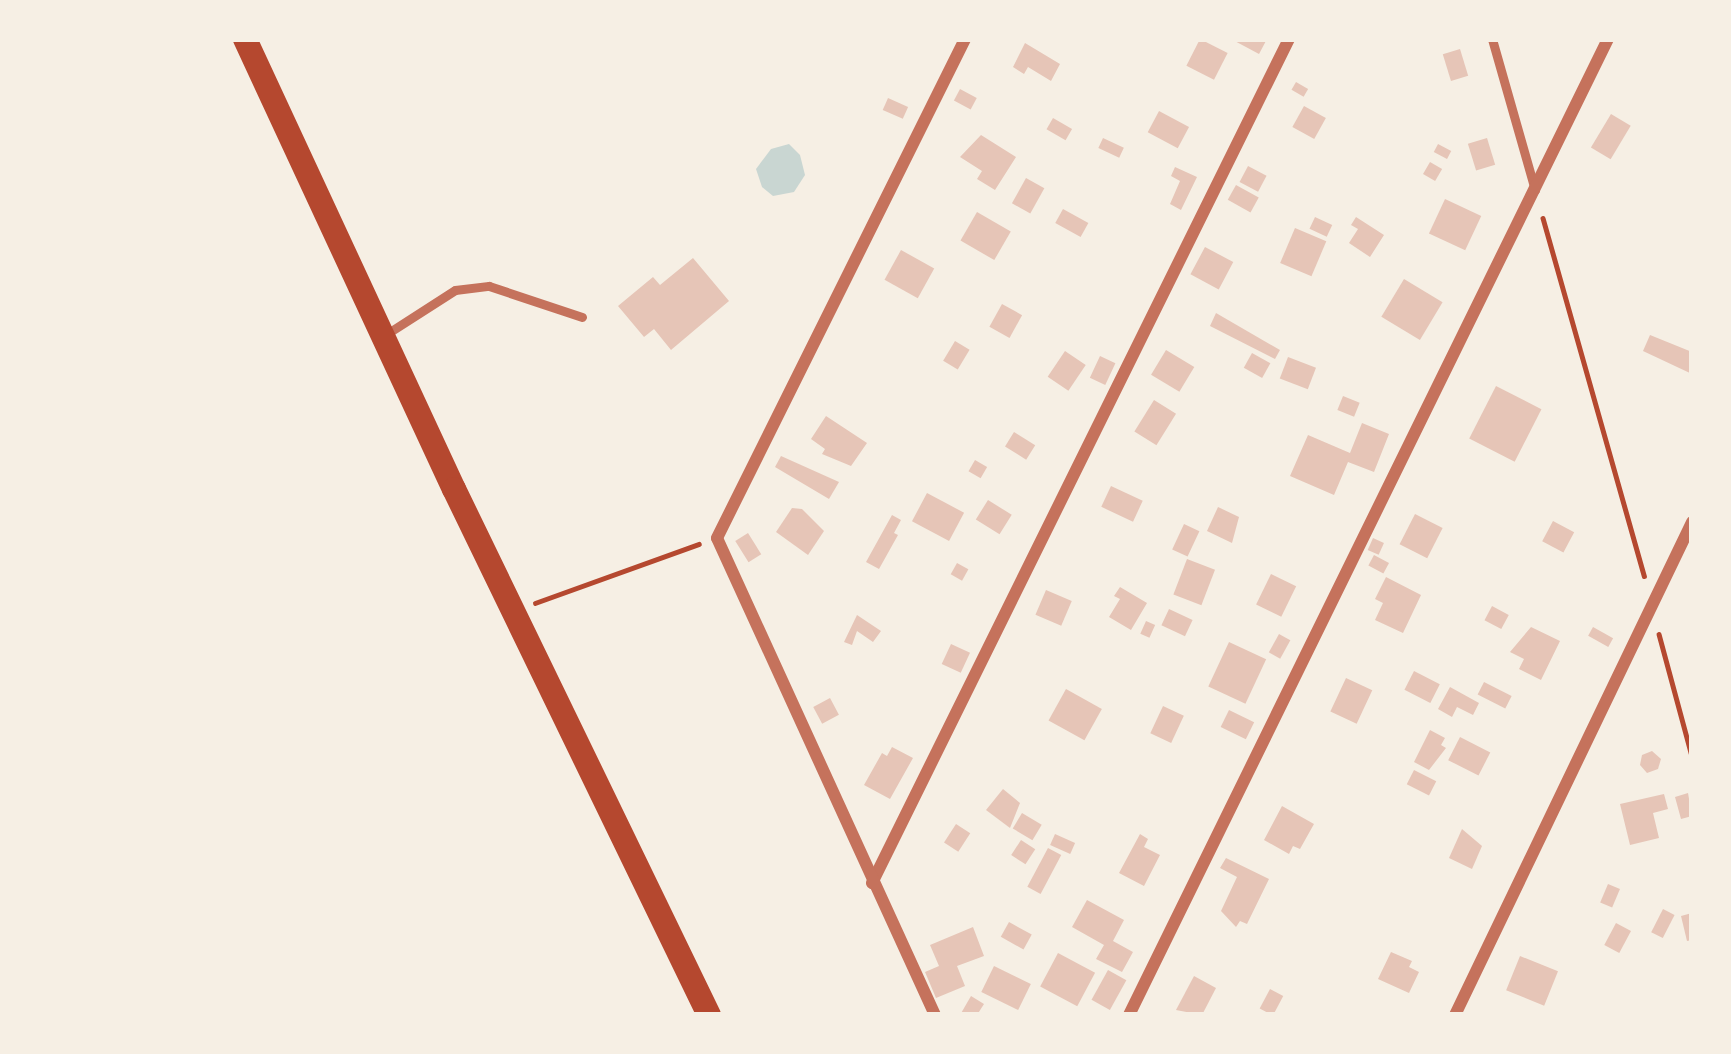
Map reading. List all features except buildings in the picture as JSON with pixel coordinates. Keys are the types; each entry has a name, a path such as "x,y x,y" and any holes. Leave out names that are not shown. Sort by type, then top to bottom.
{"main road":[{"path":"245,39 513,612 709,1015"}],"street":[{"path":"934,1015 718,538 965,39"},
{"path":"872,883 1289,39"},
{"path":"1129,1015 1608,39"},
{"path":"1455,1015 1692,522"}],"lane":[{"path":"1492,39 1534,190"},
{"path":"385,335 455,290 490,286 581,317"}],"path":[{"path":"1534,190 1692,756"},
{"path":"513,612 718,538"}],"shaded area":[{"path":"789,144 800,155 805,175 794,192 773,196 762,187 756,169 771,149"}]}
